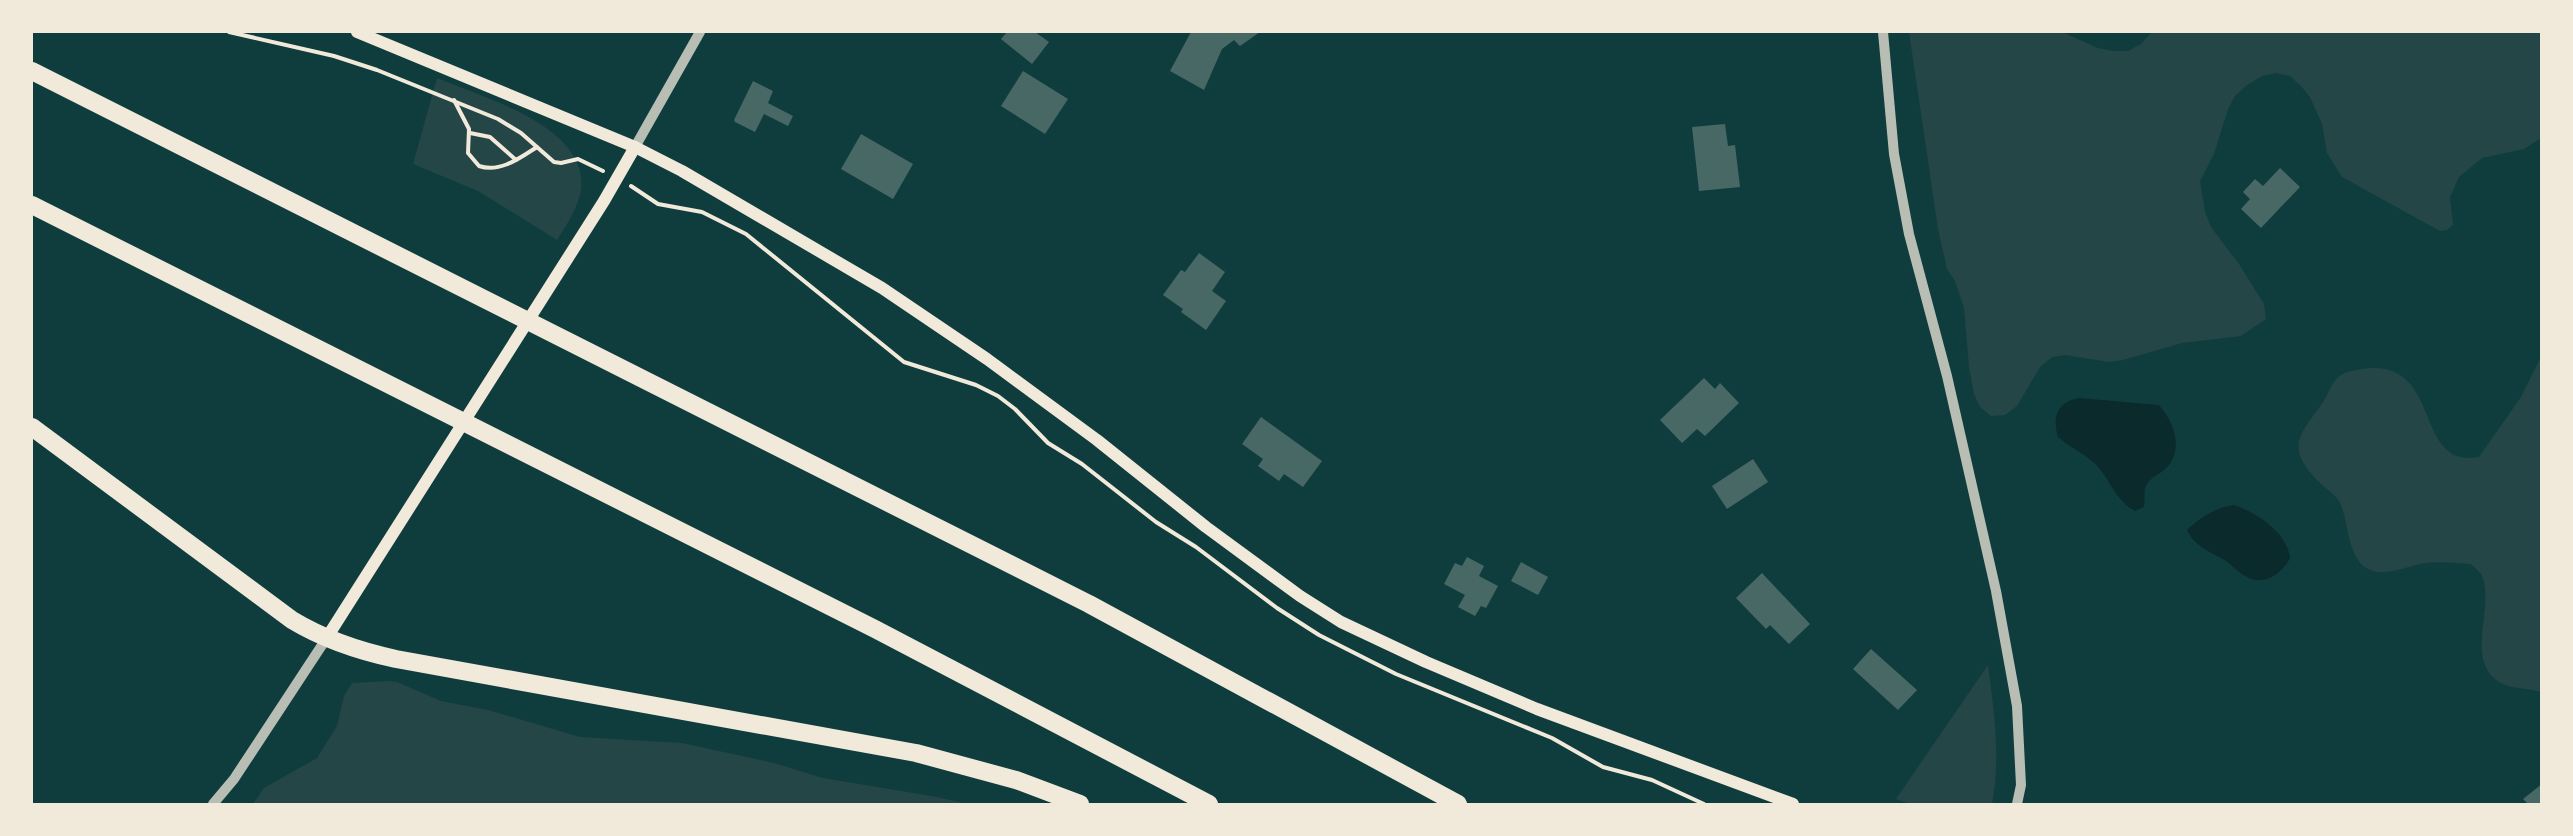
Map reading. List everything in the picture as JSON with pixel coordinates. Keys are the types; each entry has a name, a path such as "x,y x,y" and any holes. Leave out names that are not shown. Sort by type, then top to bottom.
{"highway":[{"path":"32,71 1089,604 1458,804"},
{"path":"32,205 875,629 1209,804"},
{"path":"32,427 271,606 326,639 396,659 916,753 1006,776 1080,804"}],"main road":[{"path":"357,32 635,147 702,183 901,301 1020,383 1206,527 1300,596 1341,622 1426,662 1537,709 1793,804"},
{"path":"326,639 565,264 635,147"}],"street":[{"path":"635,147 700,32"},
{"path":"1883,32 1894,153 1909,234 1947,376 1996,591 2017,706 2021,785 2017,804"},
{"path":"213,804 234,779 326,639"}],"path":[{"path":"229,32 334,56 377,70 498,119 521,133 557,163 578,159"},
{"path":"454,100 470,133 468,153 479,166 497,167 516,160 537,147"},
{"path":"470,133 490,137 516,160"}],"shaded area":[{"path":"1909,32 2062,32 2098,48 2128,51 2141,44 2152,32 2541,32 2541,138 2524,149 2482,158 2459,177 2450,197 2453,225 2447,230 2440,231 2342,177 2327,153 2322,124 2310,97 2290,76 2276,73 2262,76 2235,96 2228,109 2214,154 2200,181 2205,212 2211,227 2239,264 2264,304 2266,319 2241,336 2182,343 2123,360 2109,362 2065,355 2052,357 2040,367 2017,406 2005,415 1991,416 1980,407 1974,394 1969,367 1964,308 1955,281 1947,269 1938,229"},
{"path":"437,78 529,117 551,131 568,148 579,168 581,190 575,210 557,240 478,191 413,164"},
{"path":"2541,357 2541,692 2505,685 2490,673 2484,661 2482,647 2485,587 2481,574 2471,564 2426,563 2381,572 2368,569 2361,564 2352,548 2340,503 2307,469 2301,458 2299,440 2308,422 2338,377 2348,372 2379,368 2401,375 2415,390 2443,445 2457,456 2479,457 2521,397"},
{"path":"2079,398 2159,405 2168,418 2176,442 2173,458 2163,471 2147,484 2144,507 2135,511 2128,506 2093,462 2058,437 2056,417 2058,412 2066,403"},
{"path":"2234,505 2261,518 2277,532 2288,549 2290,558 2278,573 2268,579 2255,580 2246,576 2199,545 2187,530 2209,514"},
{"path":"1988,665 1996,752 1992,804 1910,804 1896,799"},
{"path":"390,681 441,701 488,710 580,737 682,743 774,763 823,778 968,804 253,804 264,788 317,758 337,726 344,696 352,683"}],"building":[{"path":"1007,32 1035,32 1049,42 1032,64 1001,39"},
{"path":"1191,32 1260,32 1240,46 1234,40 1222,49 1204,90 1170,71"},
{"path":"1023,71 1068,99 1045,134 1001,106"},
{"path":"753,81 773,91 768,103 793,116 788,126 764,114 755,132 735,122"},
{"path":"1725,124 1728,146 1735,145 1740,187 1699,191 1692,127"},
{"path":"861,134 913,164 893,199 841,169"},
{"path":"2280,168 2300,187 2261,228 2241,209 2250,199 2243,192 2255,179 2263,186"},
{"path":"1199,253 1225,272 1212,291 1226,301 1206,330 1181,312 1183,309 1163,295 1181,270 1185,272"},
{"path":"1704,378 1715,389 1720,383 1739,403 1705,436 1697,429 1682,443 1660,420"},
{"path":"1261,417 1322,461 1303,487 1284,474 1279,481 1258,466 1263,459 1242,444"},
{"path":"1753,459 1768,482 1727,509 1712,486"},
{"path":"1467,557 1484,566 1479,576 1498,586 1486,608 1481,606 1475,616 1458,607 1465,595 1444,584 1455,563 1462,566"},
{"path":"1521,562 1548,577 1538,595 1511,581"},
{"path":"1762,573 1810,624 1789,644 1770,625 1766,629 1736,598"},
{"path":"1871,649 1917,690 1898,710 1853,669"},
{"path":"2542,784 2542,804 2528,804 2523,799"}]}
